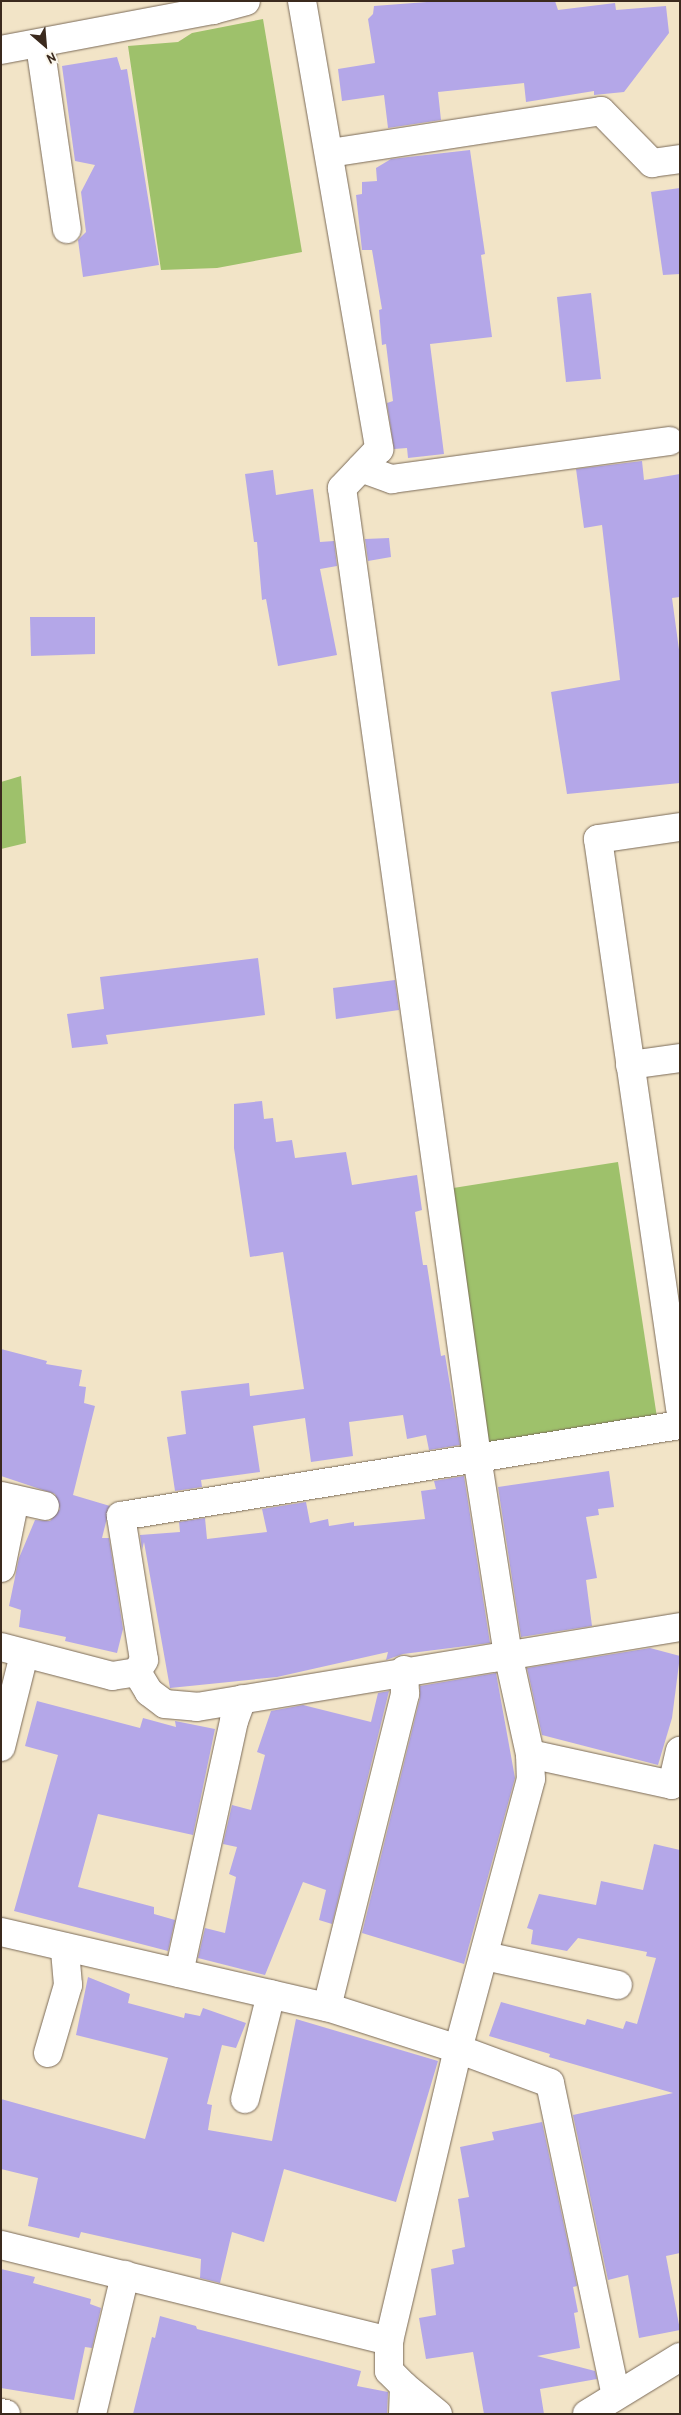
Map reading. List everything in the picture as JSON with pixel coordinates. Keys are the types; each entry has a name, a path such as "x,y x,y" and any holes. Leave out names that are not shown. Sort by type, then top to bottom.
{"street":[{"path":"1,50 40,44 209,6 246,1"},
{"path":"302,1 330,153 379,449 342,488 477,1457 508,1654 530,1754 531,1779 485,1956 458,2049 389,2341 389,2371 438,2414"},
{"path":"40,44 67,229"},
{"path":"330,153 601,111 652,163 680,159"},
{"path":"361,468 392,479 669,441"},
{"path":"680,827 598,839 630,1065 671,1291 680,1408"},
{"path":"630,1065 680,1058"},
{"path":"137,1672 144,1660 121,1516 680,1425"},
{"path":"1,1568 8,1497 45,1506"},
{"path":"137,1672 149,1692 165,1704 197,1707 404,1670 680,1627"},
{"path":"1,1747 13,1651 112,1676 137,1672"},
{"path":"326,2007 405,1694 404,1670"},
{"path":"179,1973 234,1721 242,1699"},
{"path":"530,1754 672,1785 680,1751"},
{"path":"1,1932 326,2007 458,2049 550,2083 603,2407 680,2356"},
{"path":"48,2053 68,1985 65,1947"},
{"path":"485,1956 618,1985"},
{"path":"245,2099 270,1994"},
{"path":"1,2245 389,2341"},
{"path":"92,2414 125,2275"},
{"path":"403,2414 404,2386"},
{"path":"1,2413 6,2414"}],"green space":[{"path":"263,19 302,252 217,268 161,270 128,46 178,42 192,33"},
{"path":"21,776 26,843 1,849 1,782"},
{"path":"618,1162 658,1424 484,1449 447,1189"}],"building":[{"path":"440,1 555,1 558,10 615,3 616,10 666,6 669,33 624,92 594,95 594,91 526,102 524,83 438,92 441,120 388,128 384,95 342,101 338,69 375,63 368,19 373,14 374,6"},
{"path":"117,57 121,70 127,69 159,265 83,277 78,240 86,232 81,192 95,165 75,161 62,66"},
{"path":"470,150 485,254 481,255 492,337 430,344 444,454 408,458 407,448 394,449 387,403 393,401 386,344 382,345 379,310 382,309 372,250 362,250 356,195 362,194 362,182 377,181 376,168 391,159"},
{"path":"680,188 680,274 663,275 651,192"},
{"path":"591,293 601,379 566,382 557,297"},
{"path":"642,461 644,480 680,474 680,597 672,598 680,657 680,783 567,794 551,692 620,680 602,525 584,528 576,469"},
{"path":"273,470 276,495 313,489 320,542 334,541 337,566 320,569 337,655 278,666 266,599 262,600 257,542 254,542 245,474"},
{"path":"389,538 391,557 368,561 365,539"},
{"path":"30,617 95,617 95,654 31,656"},
{"path":"258,958 265,1015 106,1035 108,1044 72,1048 67,1014 104,1009 100,977"},
{"path":"395,980 399,1010 336,1019 333,988"},
{"path":"262,1101 264,1119 273,1118 276,1142 292,1140 295,1158 346,1152 352,1185 417,1175 422,1210 415,1212 423,1265 427,1265 441,1356 445,1355 460,1445 429,1450 426,1435 407,1439 403,1415 349,1422 353,1456 311,1462 305,1418 253,1426 260,1472 201,1480 202,1487 175,1491 167,1437 186,1434 181,1391 249,1383 250,1396 304,1389 283,1252 250,1257 234,1148 234,1104"},
{"path":"1,1349 47,1361 46,1364 82,1370 79,1386 86,1387 84,1403 95,1406 73,1495 110,1506 102,1538 109,1538 123,1629 117,1653 65,1641 66,1637 19,1627 21,1610 9,1606 19,1558 35,1520 50,1521 60,1509 55,1494 1,1476"},
{"path":"609,1471 614,1507 598,1509 599,1515 586,1517 597,1578 586,1580 592,1626 521,1637 498,1487"},
{"path":"464,1476 490,1643 403,1654 386,1660 388,1652 277,1677 170,1688 144,1542 142,1550 140,1535 180,1532 179,1522 205,1518 207,1539 267,1532 262,1509 306,1502 310,1523 328,1519 329,1526 354,1522 354,1526 425,1519 421,1491 436,1489 434,1481"},
{"path":"650,1648 680,1656 672,1718 658,1765 542,1735 527,1668"},
{"path":"496,1673 515,1778 464,1964 362,1933 420,1698 420,1686"},
{"path":"389,1691 332,1924 319,1920 326,1890 303,1882 265,1975 198,1958 205,1928 225,1933 236,1877 229,1874 237,1847 223,1844 232,1805 251,1810 265,1755 257,1752 271,1711 303,1705 371,1722 378,1693"},
{"path":"37,1701 140,1728 143,1718 176,1727 175,1721 215,1729 193,1835 98,1814 78,1887 154,1907 154,1914 175,1920 168,1951 14,1911 58,1755 25,1746"},
{"path":"654,1844 680,1850 680,2253 666,2256 680,2330 639,2338 628,2275 608,2280 573,2115 673,2093 549,2057 550,2054 489,2036 501,2002 585,2025 587,2019 623,2029 626,2021 637,2024 656,1958 646,1956 647,1952 578,1938 567,1951 531,1944 533,1930 527,1928 539,1894 596,1905 601,1881 643,1890"},
{"path":"88,1977 130,1994 128,2003 184,2018 185,2013 200,2016 203,2008 246,2023 236,2048 222,2045 207,2104 212,2105 208,2130 272,2141 296,2019 438,2061 396,2202 284,2169 264,2242 232,2232 220,2283 200,2278 201,2259 81,2232 79,2238 28,2226 38,2178 1,2169 1,2099 145,2139 168,2058 76,2035"},
{"path":"542,2122 577,2286 573,2287 578,2312 574,2313 580,2348 537,2356 595,2371 597,2379 540,2389 544,2414 484,2414 473,2352 426,2359 419,2318 436,2315 431,2269 454,2264 452,2250 465,2247 458,2199 469,2197 460,2147 494,2140 492,2132"},
{"path":"1,2269 35,2277 33,2283 91,2299 90,2304 101,2308 92,2348 85,2347 74,2400 1,2388"},
{"path":"160,2316 196,2326 197,2329 361,2371 357,2386 388,2392 387,2414 133,2414 152,2337 155,2338"}]}
